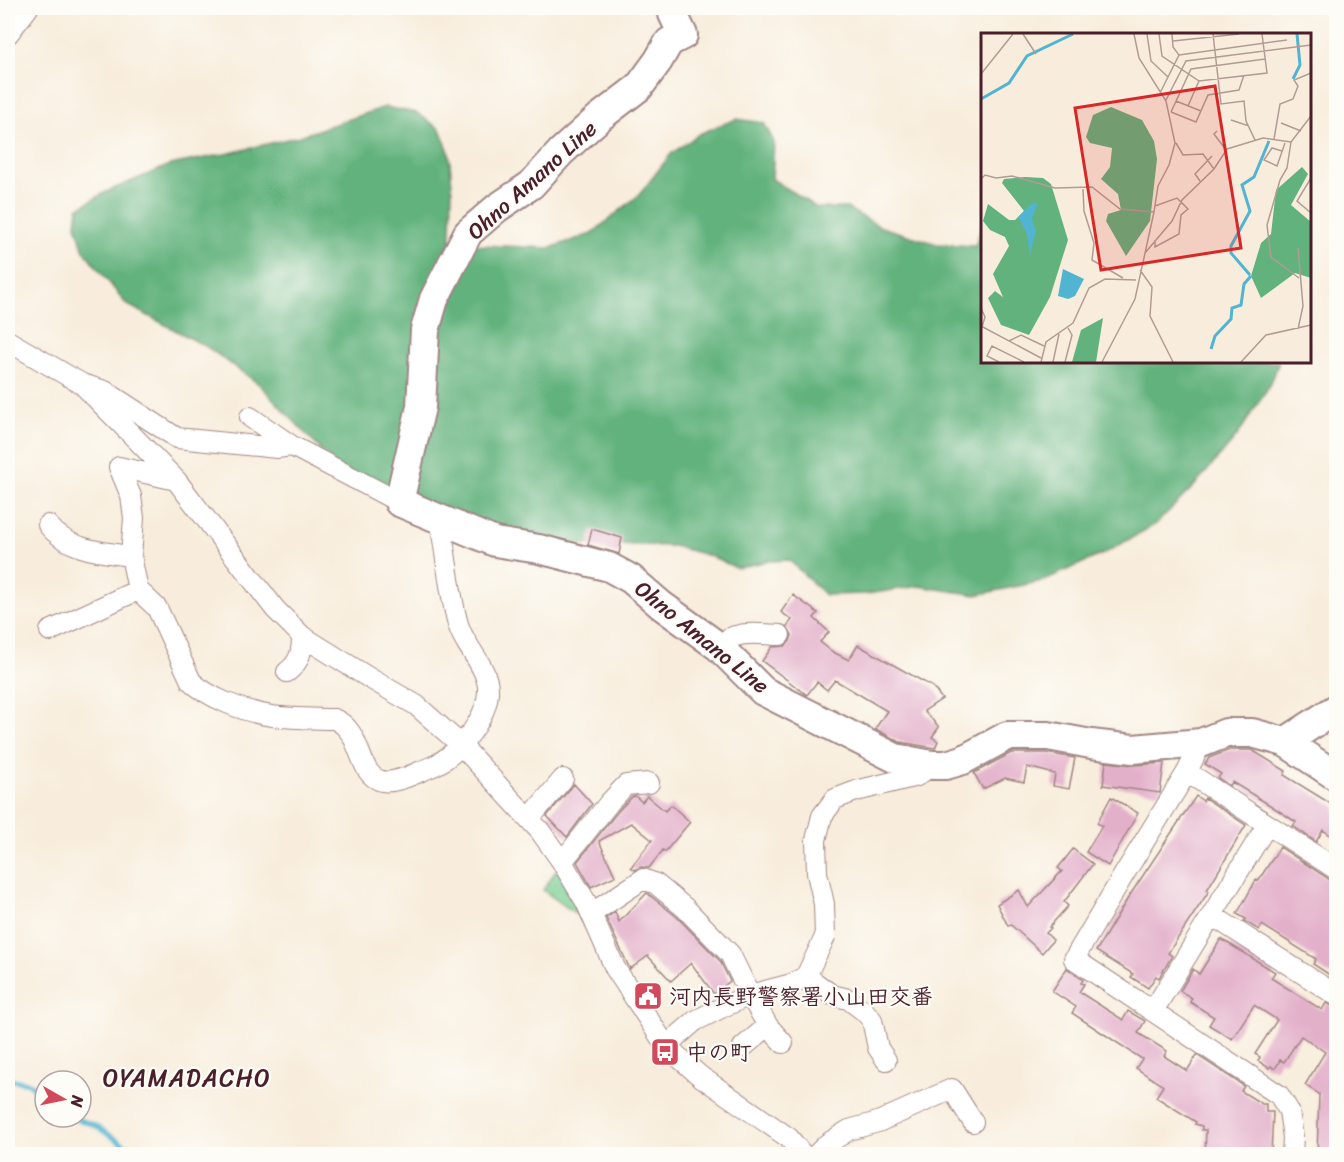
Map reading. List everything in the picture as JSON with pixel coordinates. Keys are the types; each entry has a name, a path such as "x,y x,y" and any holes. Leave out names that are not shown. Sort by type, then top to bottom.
{"main road":[{"name":"Ohno Amano Line","path":"674,8 673,14 683,34 669,42 658,62 639,87 585,131 531,185 497,208 468,233 434,299 426,330 421,407 399,502 495,542 539,549 609,567 631,579 719,647 763,691 895,758 932,765 946,765 963,760 1007,736 1048,736 1091,744 1133,748 1201,743 1226,733 1252,733 1285,742 1336,776"},
{"path":"1285,742 1336,709"}],"street":[{"path":"8,34 28,8"},
{"path":"8,341 82,384 105,391 177,438 277,448 292,446"},
{"path":"82,384 176,480 274,609 302,636 416,705 460,745 540,831 562,862 591,914 615,968 666,1046 700,1076 789,1138 802,1155"},
{"path":"250,417 292,446 399,502"},
{"path":"176,480 119,467 131,496 134,518 131,556 138,590 157,608 191,681 198,689 274,726 334,719 341,722 353,735 368,772 382,781 394,781 439,764 460,745 483,714 486,705 488,681 458,625 442,533 444,521"},
{"path":"48,525 55,534 76,546 92,551 131,556"},
{"path":"50,631 138,590"},
{"path":"719,647 724,641 745,633 780,635"},
{"path":"287,672 297,664 300,658 302,636"},
{"path":"1201,743 1187,772 1074,959 1279,1095 1289,1111 1293,1137 1292,1155"},
{"path":"666,1046 694,1021 750,995 792,984 806,976 825,937 824,904 817,873 816,840 822,816 835,799 856,791 917,776 932,765"},
{"path":"1187,772 1336,869"},
{"path":"529,819 563,779"},
{"path":"562,862 626,785 649,783"},
{"path":"1153,1011 1267,825"},
{"path":"591,914 643,879 656,884 685,908 730,954 768,1026 783,1042"},
{"path":"1213,916 1336,995"},
{"path":"806,976 832,995 848,999 864,1011 872,1020 878,1048 886,1060"},
{"path":"743,1047 768,1026"},
{"path":"817,1155 827,1144 849,1130 878,1122 952,1089 973,1122"}],"green space":[{"path":"385,107 417,113 440,129 449,152 452,186 451,240 480,245 550,248 591,234 639,195 671,154 699,134 736,119 764,123 774,142 772,179 817,208 847,208 881,227 937,244 975,246 981,229 981,363 1279,363 1271,383 1237,436 1196,484 1156,524 1105,553 1042,581 976,595 919,586 867,594 825,595 789,560 768,561 737,568 710,556 674,546 544,545 449,534 335,465 260,385 207,347 126,304 84,251 76,225 78,208 106,192 170,165 300,136"},
{"path":"557,869 583,919 543,890"}],"building":[{"path":"592,529 622,538 619,554 588,545"},
{"path":"793,595 818,613 814,618 829,632 820,642 833,652 849,660 858,645 933,687 942,699 924,711 939,727 932,737 938,741 935,748 900,742 875,729 887,711 835,680 827,690 817,682 807,695 762,661 772,647 785,646 790,641 792,635 787,626 792,620 781,612"},
{"path":"1229,750 1252,750 1286,771 1284,775 1336,807 1336,839 1323,830 1316,842 1293,826 1296,822 1232,782 1230,786 1218,778 1221,774 1205,764 1209,758"},
{"path":"1011,753 1046,753 1075,758 1069,789 1053,786 1055,774 1027,767 1024,782 1005,778 983,789 974,773"},
{"path":"1106,762 1134,765 1164,763 1160,793 1103,785"},
{"path":"574,784 592,804 567,837 547,816"},
{"path":"635,796 642,802 647,796 665,811 671,805 690,822 649,868 641,867 635,870 631,867 652,840 631,823 599,841 615,876 591,887 577,862 618,811"},
{"path":"1196,796 1203,801 1205,798 1246,825 1207,890 1209,891 1168,953 1172,956 1159,978 1156,976 1148,988 1131,977 1133,974 1096,951 1128,898"},
{"path":"1111,797 1138,813 1108,866 1086,852 1102,826 1097,823"},
{"path":"1280,847 1329,879 1336,881 1336,979 1313,964 1316,959 1262,925 1259,930 1237,914 1256,880 1258,881"},
{"path":"1073,849 1093,864 1064,902 1068,906 1049,927 1051,928 1046,933 1053,940 1042,953 1011,925 1008,926 997,904 1019,890 1028,907 1062,871 1058,868"},
{"path":"647,893 677,917 720,961 730,981 714,994 691,963 671,981 648,956 630,969 606,918 615,912 619,922"},
{"path":"1221,939 1275,972 1271,978 1322,1010 1326,1003 1336,1007 1336,1155 1317,1155 1319,1094 1305,1085 1325,1052 1301,1036 1284,1062 1280,1060 1275,1069 1271,1066 1269,1068 1258,1061 1260,1057 1255,1054 1277,1020 1254,1005 1232,1039 1209,1025 1214,1017 1190,1002 1192,998 1180,991 1193,969 1199,974"},
{"path":"1067,968 1083,980 1081,983 1084,984 1079,992 1123,1020 1128,1011 1145,1021 1138,1033 1167,1051 1164,1056 1187,1071 1197,1055 1244,1086 1241,1091 1262,1104 1266,1104 1266,1112 1273,1112 1271,1155 1205,1155 1206,1130 1202,1130 1202,1126 1195,1124 1196,1122 1156,1097 1163,1086 1136,1068 1142,1059 1072,1013 1076,1007 1052,991"}],"waterway":[{"path":"8,1079 29,1083 33,1086"},
{"path":"93,1125 139,1154"}],"place":[{"name":"河内長野警察署小山田交番","path":"648,996"},
{"name":"中の町","path":"665,1052"}],"district":[{"name":"OYAMADACHO","path":"187,1078"}]}
